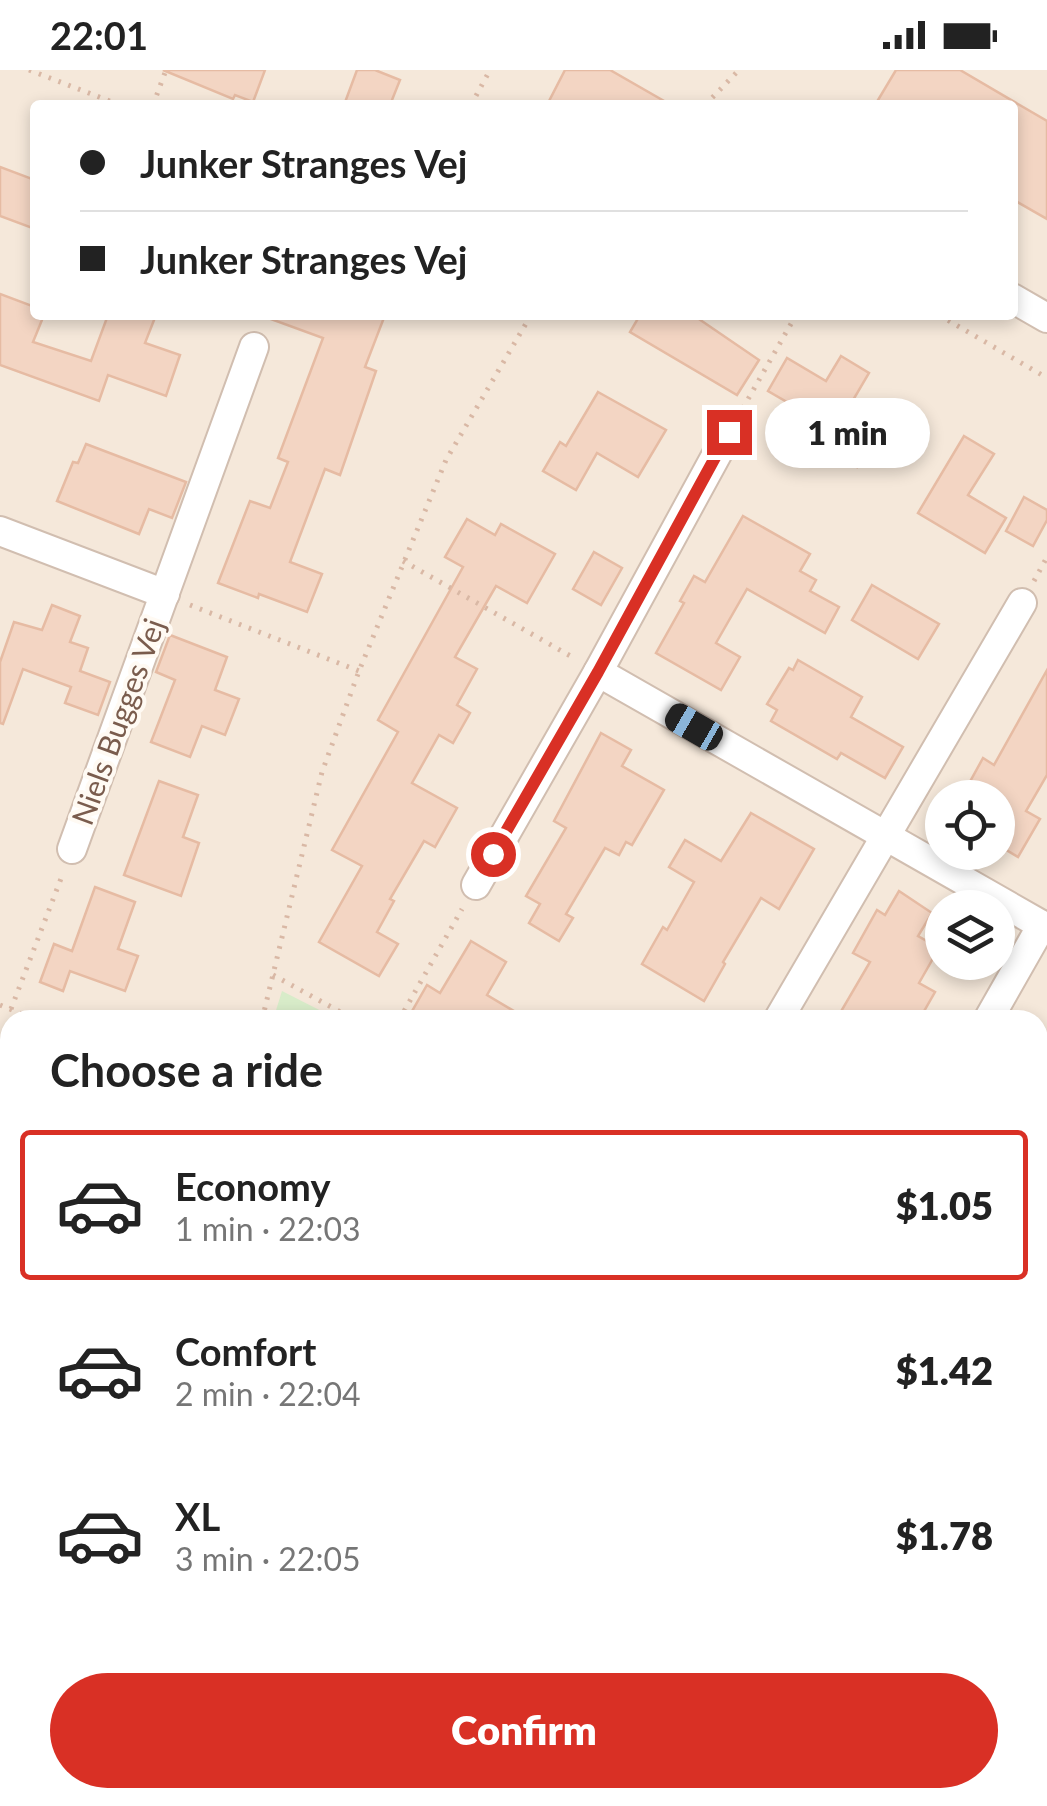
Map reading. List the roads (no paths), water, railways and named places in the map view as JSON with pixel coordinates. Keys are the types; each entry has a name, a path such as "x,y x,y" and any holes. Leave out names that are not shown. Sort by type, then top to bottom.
{"street":[{"path":"1018,301 1047,318"},
{"name":"Niels Bugges Vej","path":"72,849 254,347"},
{"path":"476,885 729,432"},
{"name":"Niels Bugges Vej","path":"0,531 165,594"},
{"path":"784,1010 1022,603"},
{"path":"598,672 1045,927 994,1010"}]}
